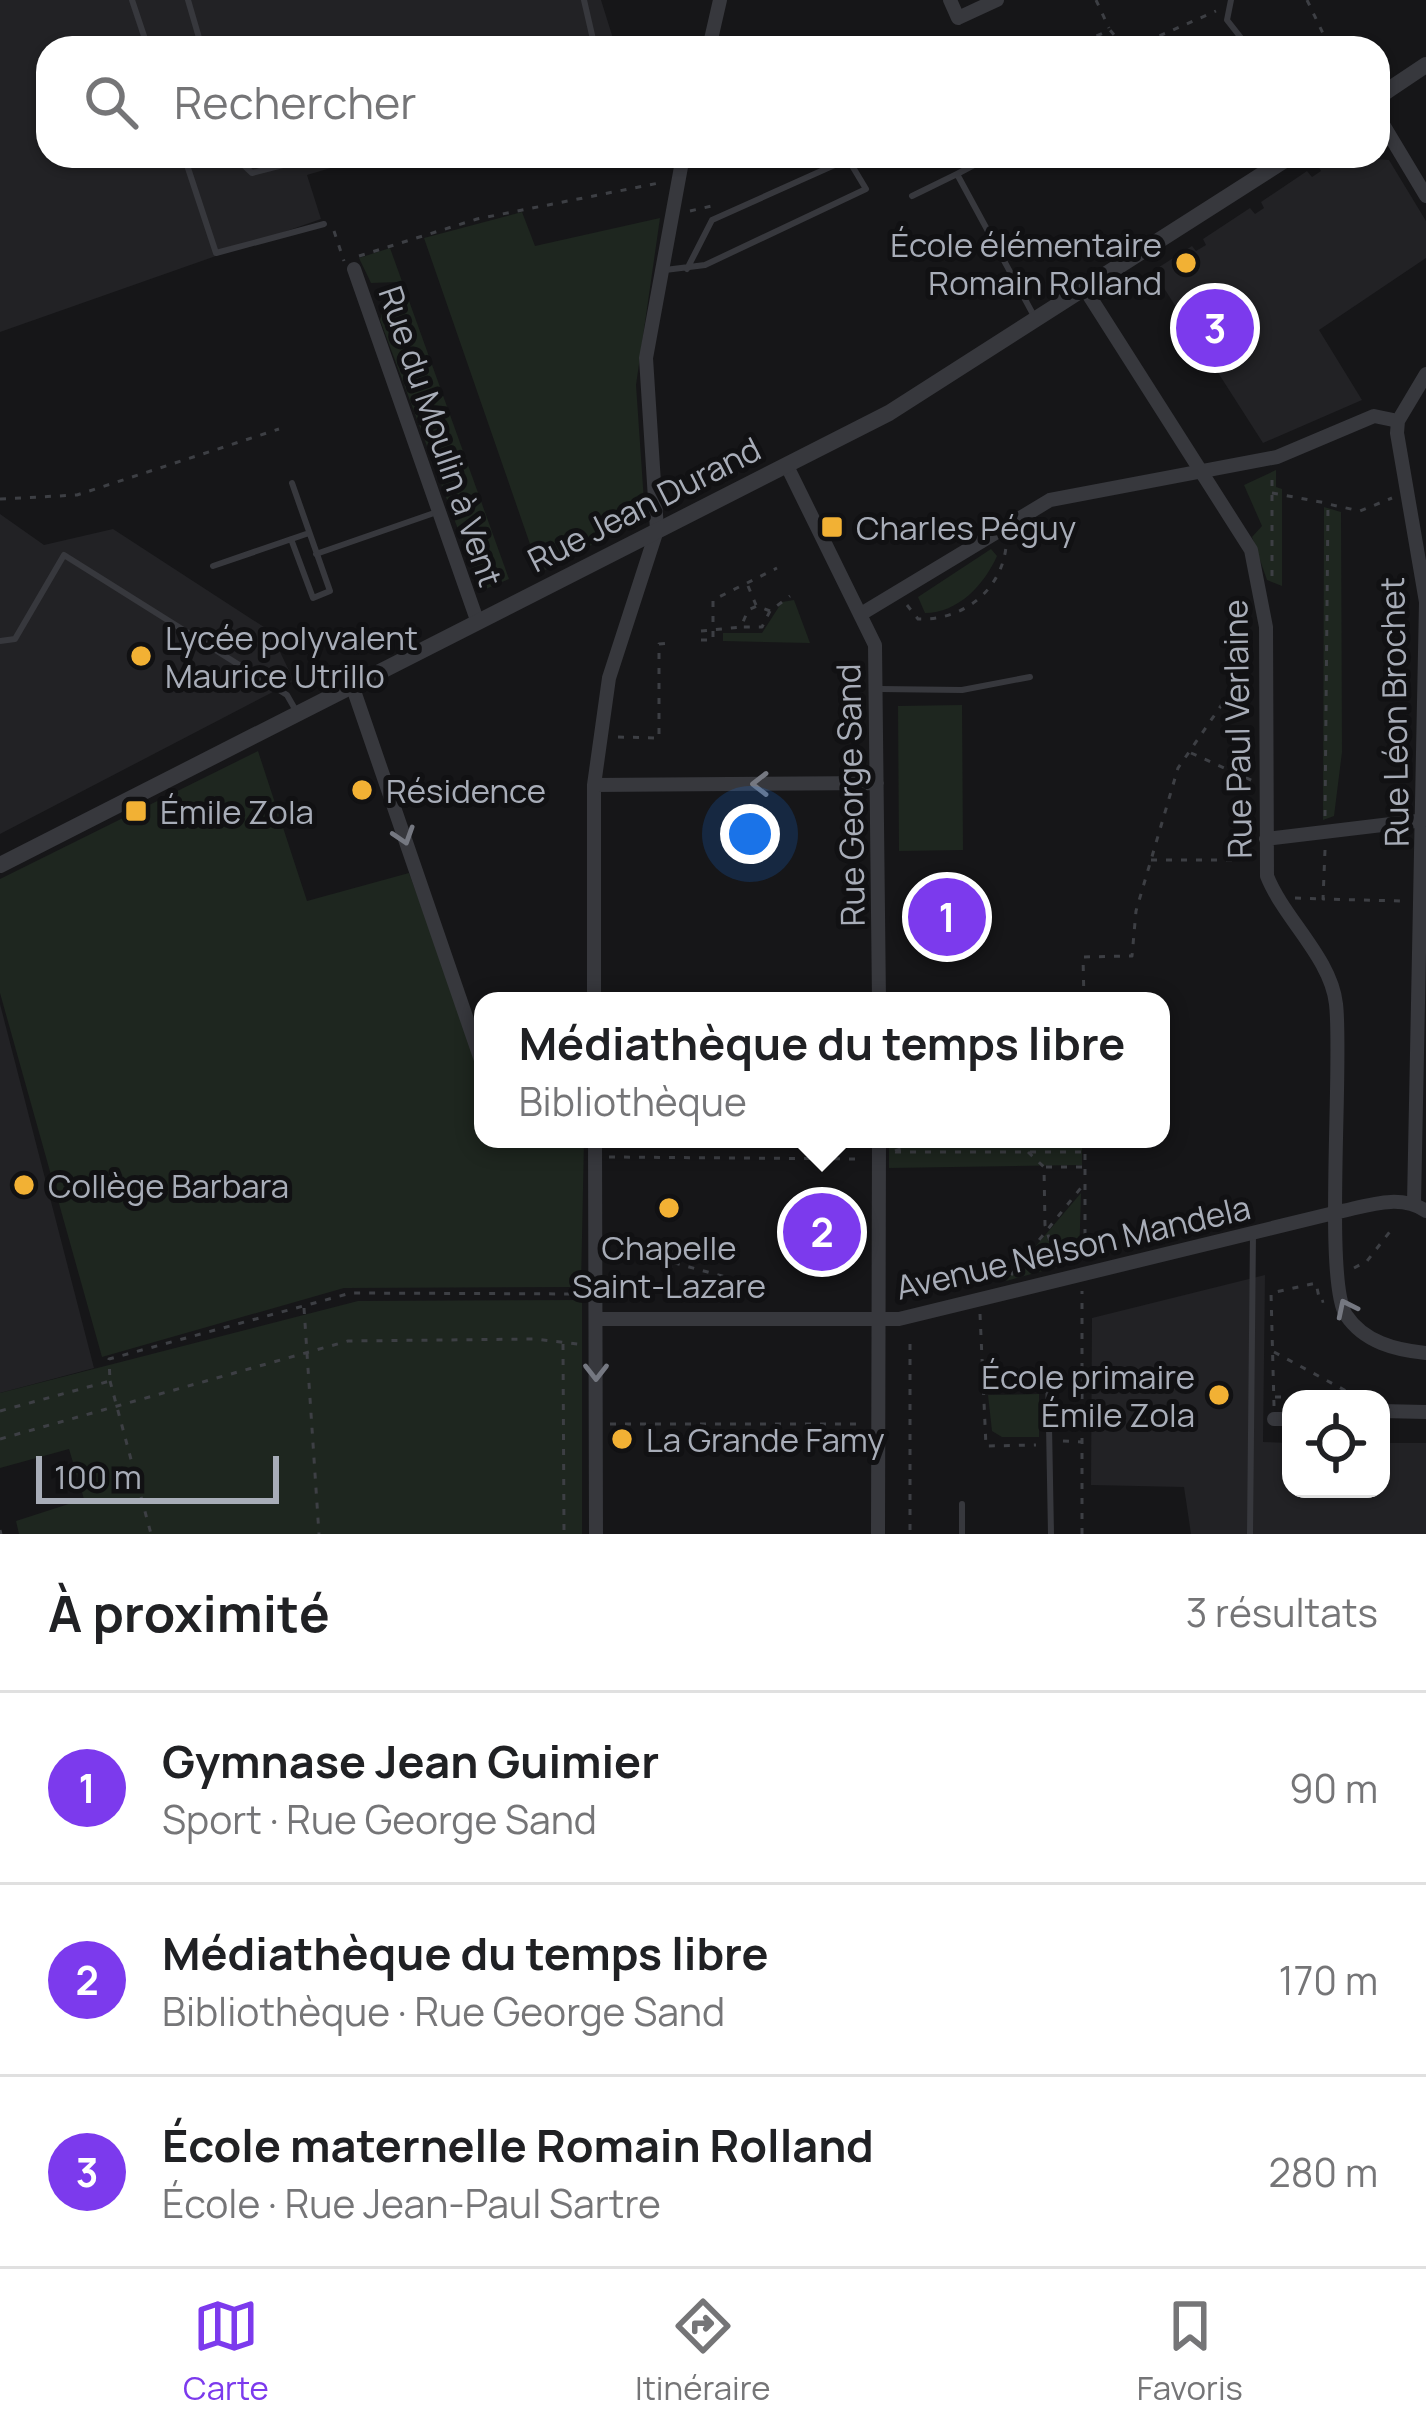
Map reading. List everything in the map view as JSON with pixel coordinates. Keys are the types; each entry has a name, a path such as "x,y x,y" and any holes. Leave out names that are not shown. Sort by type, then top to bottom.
{"street":[{"path":"712,36 720,0"},
{"path":"950,0 958,18 997,0"},
{"path":"1390,89 1426,65"},
{"path":"1390,136 1426,196"},
{"path":"594,992 593,784 610,678 657,530 646,358 680,168"},
{"name":"Rue Jean Durand","path":"0,866 889,413 1272,168"},
{"name":"Rue du Moulin à Vent","path":"354,269 477,620"},
{"name":"Rue Paul Verlaine","path":"1085,289 1251,550 1262,586 1267,876 1276,898 1314,951 1336,1000 1338,1299"},
{"path":"861,614 1050,500 1272,458 1374,416 1398,421 1426,374"},
{"name":"Rue Léon Brochet","path":"1398,421 1426,602 1420,1207"},
{"name":"Rue George Sand","path":"787,466 875,645 879,992"},
{"path":"352,685 422,892 435,915 474,1052"},
{"path":"593,784 877,783"},
{"path":"1266,839 1424,820"},
{"path":"595,1148 596,1534"},
{"path":"878,1534 879,1148"},
{"name":"Avenue Nelson Mandela","path":"596,1319 879,1319 987,1298 1338,1211 1391,1201 1420,1207"},
{"path":"1338,1299 1371,1340 1426,1353"},
{"path":"1390,1412 1426,1412"},
{"path":"1274,1419 1282,1419"}],"lane":[{"path":"132,0 144,36"},
{"path":"188,0 198,36"},
{"path":"584,0 592,36"},
{"path":"1228,3 1227,20 1240,36"},
{"path":"188,168 216,253 324,224"},
{"path":"687,269 712,220 828,168"},
{"path":"662,269 705,265 866,190 853,168"},
{"path":"912,196 968,168"},
{"path":"957,174 1036,319"},
{"path":"292,483 329,591 314,598 292,539"},
{"path":"316,554 439,512"},
{"path":"213,566 309,533"},
{"path":"0,641 15,639 64,555 287,695 297,714"},
{"path":"876,689 962,690 1030,676"},
{"path":"1250,1534 1252,1233"},
{"path":"995,1373 1048,1371 1051,1534"},
{"path":"962,1504 962,1534"}],"path":[{"path":"1096,0 1116,36"},
{"path":"1307,0 1324,36"},
{"path":"1155,36 1228,3"},
{"path":"1097,36 1110,30"},
{"path":"324,224 334,230 343,261 477,219 677,179"},
{"path":"0,499 77,495 279,429"},
{"path":"1272,458 1272,576"},
{"path":"1272,493 1360,511 1406,493"},
{"path":"1323,899 1328,504"},
{"path":"897,592 918,619 946,620 986,595 1008,550 997,530"},
{"path":"701,640 713,640 713,600 777,568"},
{"path":"747,584 757,606 770,611"},
{"path":"701,632 762,627 770,611 790,596"},
{"path":"741,627 748,610 757,606"},
{"path":"618,737 659,738 659,644 669,643"},
{"path":"1084,992 1083,957 1132,956 1136,911 1178,769 1236,684 1246,650 1266,649"},
{"path":"1189,752 1264,786"},
{"path":"1150,860 1248,856"},
{"path":"1276,898 1422,902"},
{"path":"1073,965 1084,965"},
{"path":"1013,1148 1013,1152"},
{"path":"1082,1534 1085,1148"},
{"path":"895,1152 1085,1152"},
{"path":"1028,1152 1044,1168 1045,1225 1061,1278"},
{"path":"1071,1167 1076,1152"},
{"path":"595,1157 879,1160"},
{"path":"1044,1168 1085,1167"},
{"path":"1082,1442 986,1446 987,1298 1085,1183"},
{"path":"1336,1277 1367,1261 1392,1229"},
{"path":"670,1250 671,1294"},
{"path":"670,1262 733,1279 670,1280"},
{"path":"1274,1419 1271,1294 1316,1283 1320,1302 1338,1299"},
{"path":"151,1534 110,1381 109,1359 351,1293 596,1294"},
{"path":"303,1306 319,1534"},
{"path":"0,1439 348,1340 563,1342 596,1347"},
{"path":"563,1342 564,1534"},
{"path":"910,1344 910,1534"},
{"path":"1273,1351 1342,1389 1336,1398 1274,1397"},
{"path":"0,1411 110,1381"},
{"path":"596,1424 878,1424"}],"shaded area":[{"path":"0,0 601,0 612,36 36,36 36,168 331,168 307,175 321,219 0,332"},
{"path":"1390,162 1426,221 1426,258 1319,330 1362,400 1263,443 1153,271 1192,246 1196,251 1206,245 1203,239 1250,208 1255,214 1264,208 1261,202 1307,171 1312,177 1321,171 1390,168"},
{"path":"522,212 535,246 660,218 636,385 645,516 540,573 424,238"},
{"path":"390,248 509,579 481,591 380,320 386,302 404,295 399,282 371,283 359,258"},
{"path":"1276,470 1276,487 1282,489 1282,586 1267,580 1252,537 1262,526 1244,485"},
{"path":"1324,507 1341,512 1342,752 1334,816 1323,820"},
{"name":"Lycée polyvalent Maurice Utrillo","path":"0,514 44,545 113,529 270,631 294,681 0,834"},
{"path":"991,549 997,556 968,595 948,608 925,613 918,597"},
{"path":"794,600 810,643 723,641 723,633 762,633 782,602"},
{"path":"962,705 963,850 899,851 898,706"},
{"path":"258,751 307,901 409,873 474,1049 474,1148 584,1148 581,1287 344,1288 102,1357 0,993 0,879"},
{"name":"Collège Barbara","path":"0,1004 94,1368 0,1393"},
{"path":"889,1148 1082,1148 1082,1165 889,1168"},
{"path":"1081,1193 1079,1261 1006,1281"},
{"path":"1265,1275 1263,1442 1282,1443 1282,1498 1390,1498 1390,1443 1426,1443 1426,1534 1191,1534 1184,1487 1091,1485 1092,1318"},
{"path":"582,1300 582,1534 19,1534 16,1521 84,1499 69,1449 0,1468 0,1393 358,1301"},
{"path":"1039,1394 1039,1437 1002,1437 992,1431 988,1395"}],"place":[{"name":"École élémentaire Romain Rolland","path":"1186,263"},
{"name":"École maternelle Romain Rolland","path":"1215,328"},
{"name":"Charles Péguy","path":"832,527"},
{"name":"Lycée polyvalent Maurice Utrillo","path":"141,656"},
{"name":"Résidence","path":"362,790"},
{"name":"Émile Zola","path":"136,811"},
{"name":"Gymnase Jean Guimier","path":"947,917"},
{"name":"Collège Barbara","path":"24,1185"},
{"name":"Chapelle Saint-Lazare","path":"669,1208"},
{"name":"Médiathèque du temps libre","path":"822,1232"},
{"name":"École primaire Émile Zola","path":"1219,1395"},
{"name":"La Grande Famy","path":"622,1439"}]}
